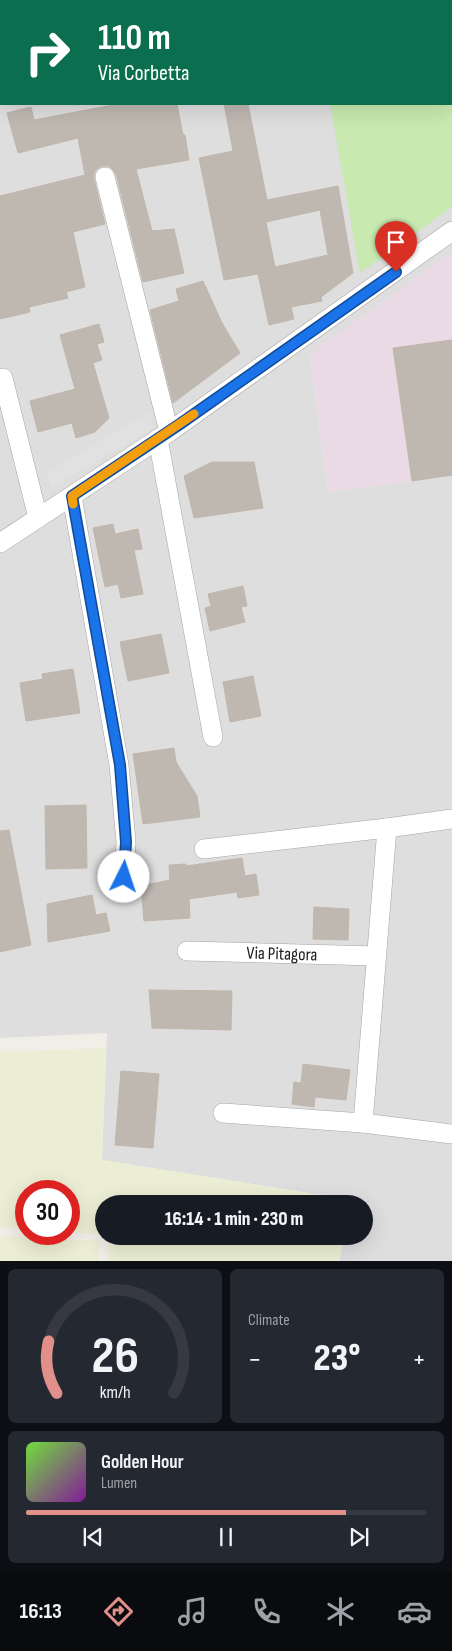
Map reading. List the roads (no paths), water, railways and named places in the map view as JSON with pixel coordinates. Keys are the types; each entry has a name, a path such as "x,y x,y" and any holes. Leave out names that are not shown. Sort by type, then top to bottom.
{"street":[{"path":"105,177 163,435 213,737"},
{"path":"0,543 163,435 452,231"},
{"path":"3,378 38,518"},
{"path":"72,496 120,765 126,842 124,877"},
{"path":"204,849 452,819"},
{"path":"363,1123 387,828"},
{"name":"Via Pitagora","path":"188,951 376,956"},
{"path":"223,1113 363,1123 452,1134"}]}
